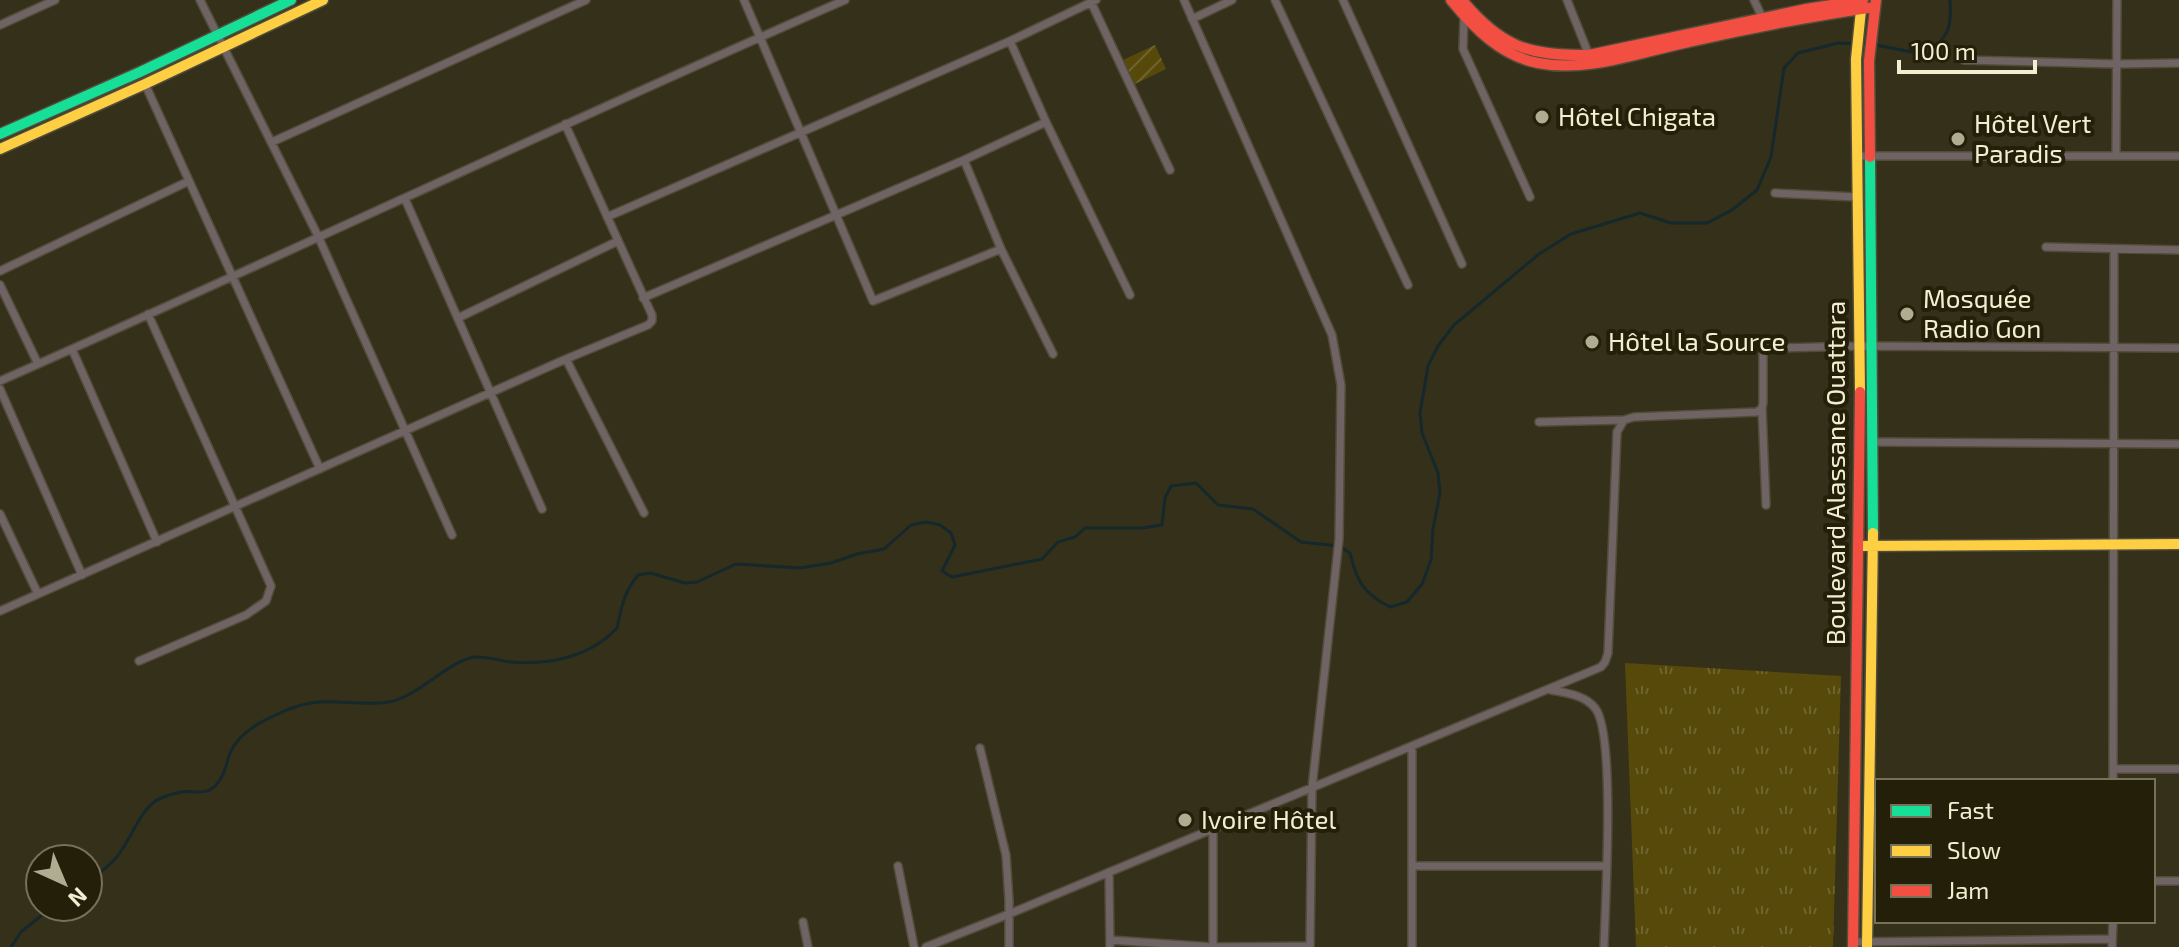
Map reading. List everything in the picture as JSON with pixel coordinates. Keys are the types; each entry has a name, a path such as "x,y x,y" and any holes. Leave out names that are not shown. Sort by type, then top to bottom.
{"street":[{"path":"0,25 55,0"},
{"path":"200,0 318,236 452,535"},
{"path":"0,134 291,0"},
{"path":"0,149 323,0"},
{"path":"272,142 586,0"},
{"path":"744,0 873,301 1001,249"},
{"path":"0,381 843,0"},
{"path":"1109,872 1110,944 1310,946 1312,788 1339,539 1341,385 1332,335 1184,0"},
{"path":"1192,19 1232,0"},
{"path":"1275,0 1408,285"},
{"path":"1343,0 1462,264"},
{"path":"1451,0 1480,33 1511,53 1539,63 1573,65 1861,6"},
{"path":"1462,0 1496,35 1529,51 1548,55 1589,55 1763,19 1876,4"},
{"path":"1567,0 1589,55"},
{"path":"1754,0 1763,19"},
{"path":"2116,156 2117,0"},
{"path":"607,217 1010,41 1094,1 1170,170"},
{"name":"Boulevard Alassane Ouattara","path":"1867,944 1873,546 1866,346 1871,155 1869,61 1876,4"},
{"name":"Boulevard Alassane Ouattara","path":"1861,6 1856,59 1856,156 1866,346"},
{"path":"1464,18 1463,49 1530,197"},
{"path":"1010,41 1130,295"},
{"path":"1964,60 2179,63"},
{"path":"145,84 320,469"},
{"path":"643,298 1046,122"},
{"path":"0,611 648,325 652,315 565,124"},
{"path":"1856,156 2179,156"},
{"path":"964,160 1001,249 1053,354"},
{"path":"0,271 189,181"},
{"path":"1775,193 1857,197"},
{"path":"405,199 542,509"},
{"path":"458,318 618,241"},
{"path":"2046,247 2179,250"},
{"path":"2113,779 2114,249"},
{"path":"0,285 38,364"},
{"path":"139,661 246,615 266,601 271,586 148,314"},
{"path":"1766,505 1762,361 1766,349 1866,346 2179,348"},
{"path":"72,349 157,542"},
{"path":"566,359 644,513"},
{"path":"0,389 82,575"},
{"path":"1539,422 1757,412 1762,408"},
{"path":"926,947 1591,672 1605,662 1608,653 1617,432 1624,420"},
{"path":"1867,442 2179,444"},
{"name":"Boulevard Alassane Ouattara","path":"1853,944 1859,546 1867,442"},
{"path":"0,514 38,594"},
{"path":"1859,546 2179,544"},
{"path":"1548,689 1581,697 1595,708 1602,721 1607,754 1604,947"},
{"path":"1856,740 1870,740"},
{"path":"1412,747 1412,947"},
{"path":"980,748 1006,855 1009,947"},
{"path":"2113,769 2179,769"},
{"path":"1213,829 1213,947"},
{"path":"898,866 914,947"},
{"path":"1413,866 1606,866"},
{"path":"2155,881 2179,881"},
{"path":"803,922 808,947"},
{"path":"1853,944 2112,943 2113,923"}],"green space":[{"path":"1155,45 1166,69 1135,84 1123,60"},
{"path":"1625,663 1841,676 1833,947 1636,947"}],"waterway":[{"path":"1876,45 1927,55 1947,31 1950,0"},
{"path":"104,870 116,858 155,801 178,793 203,792 215,786 234,745 262,721 314,702 376,703 400,699 455,665 475,657 540,662 582,652 595,646 617,628 626,594 638,575 650,573 685,583 697,582 736,564 800,568 831,563 884,549 911,525 926,522 940,525 951,533 955,545 942,571 952,577 1042,559 1058,542 1075,537 1085,528 1162,525 1165,498 1171,486 1196,483 1218,505 1253,509 1301,542 1339,546 1350,553 1355,572 1373,597 1390,607 1407,602 1422,584 1431,560 1440,493 1438,473 1422,433 1420,413 1428,366 1454,325 1539,254 1571,234 1640,213 1671,223 1707,223 1732,210 1757,190 1771,157 1784,68 1798,53 1838,43 1868,44"},
{"path":"11,947 21,932 32,923"}],"traffic: fast":[{"path":"0,134 291,0"},
{"path":"1870,157 1873,533"}],"traffic: slow":[{"path":"0,149 323,0"},
{"path":"1860,392 1856,59 1862,0"},
{"path":"1867,947 1873,533"},
{"path":"1859,546 2179,544"}],"traffic: jam":[{"path":"1451,0 1469,21 1500,47 1525,59 1557,65 1614,60 1758,27 1875,7"},
{"path":"1462,0 1490,29 1518,46 1568,55 1589,55 1863,0"},
{"path":"1870,157 1869,61 1876,0"},
{"path":"1853,947 1860,392"}],"place":[{"name":"Hôtel Chigata","path":"1542,117"},
{"name":"Hôtel Vert Paradis","path":"1958,139"},
{"name":"Mosquée Radio Gon","path":"1907,314"},
{"name":"Hôtel la Source","path":"1592,342"},
{"name":"Ivoire Hôtel","path":"1185,820"}]}
